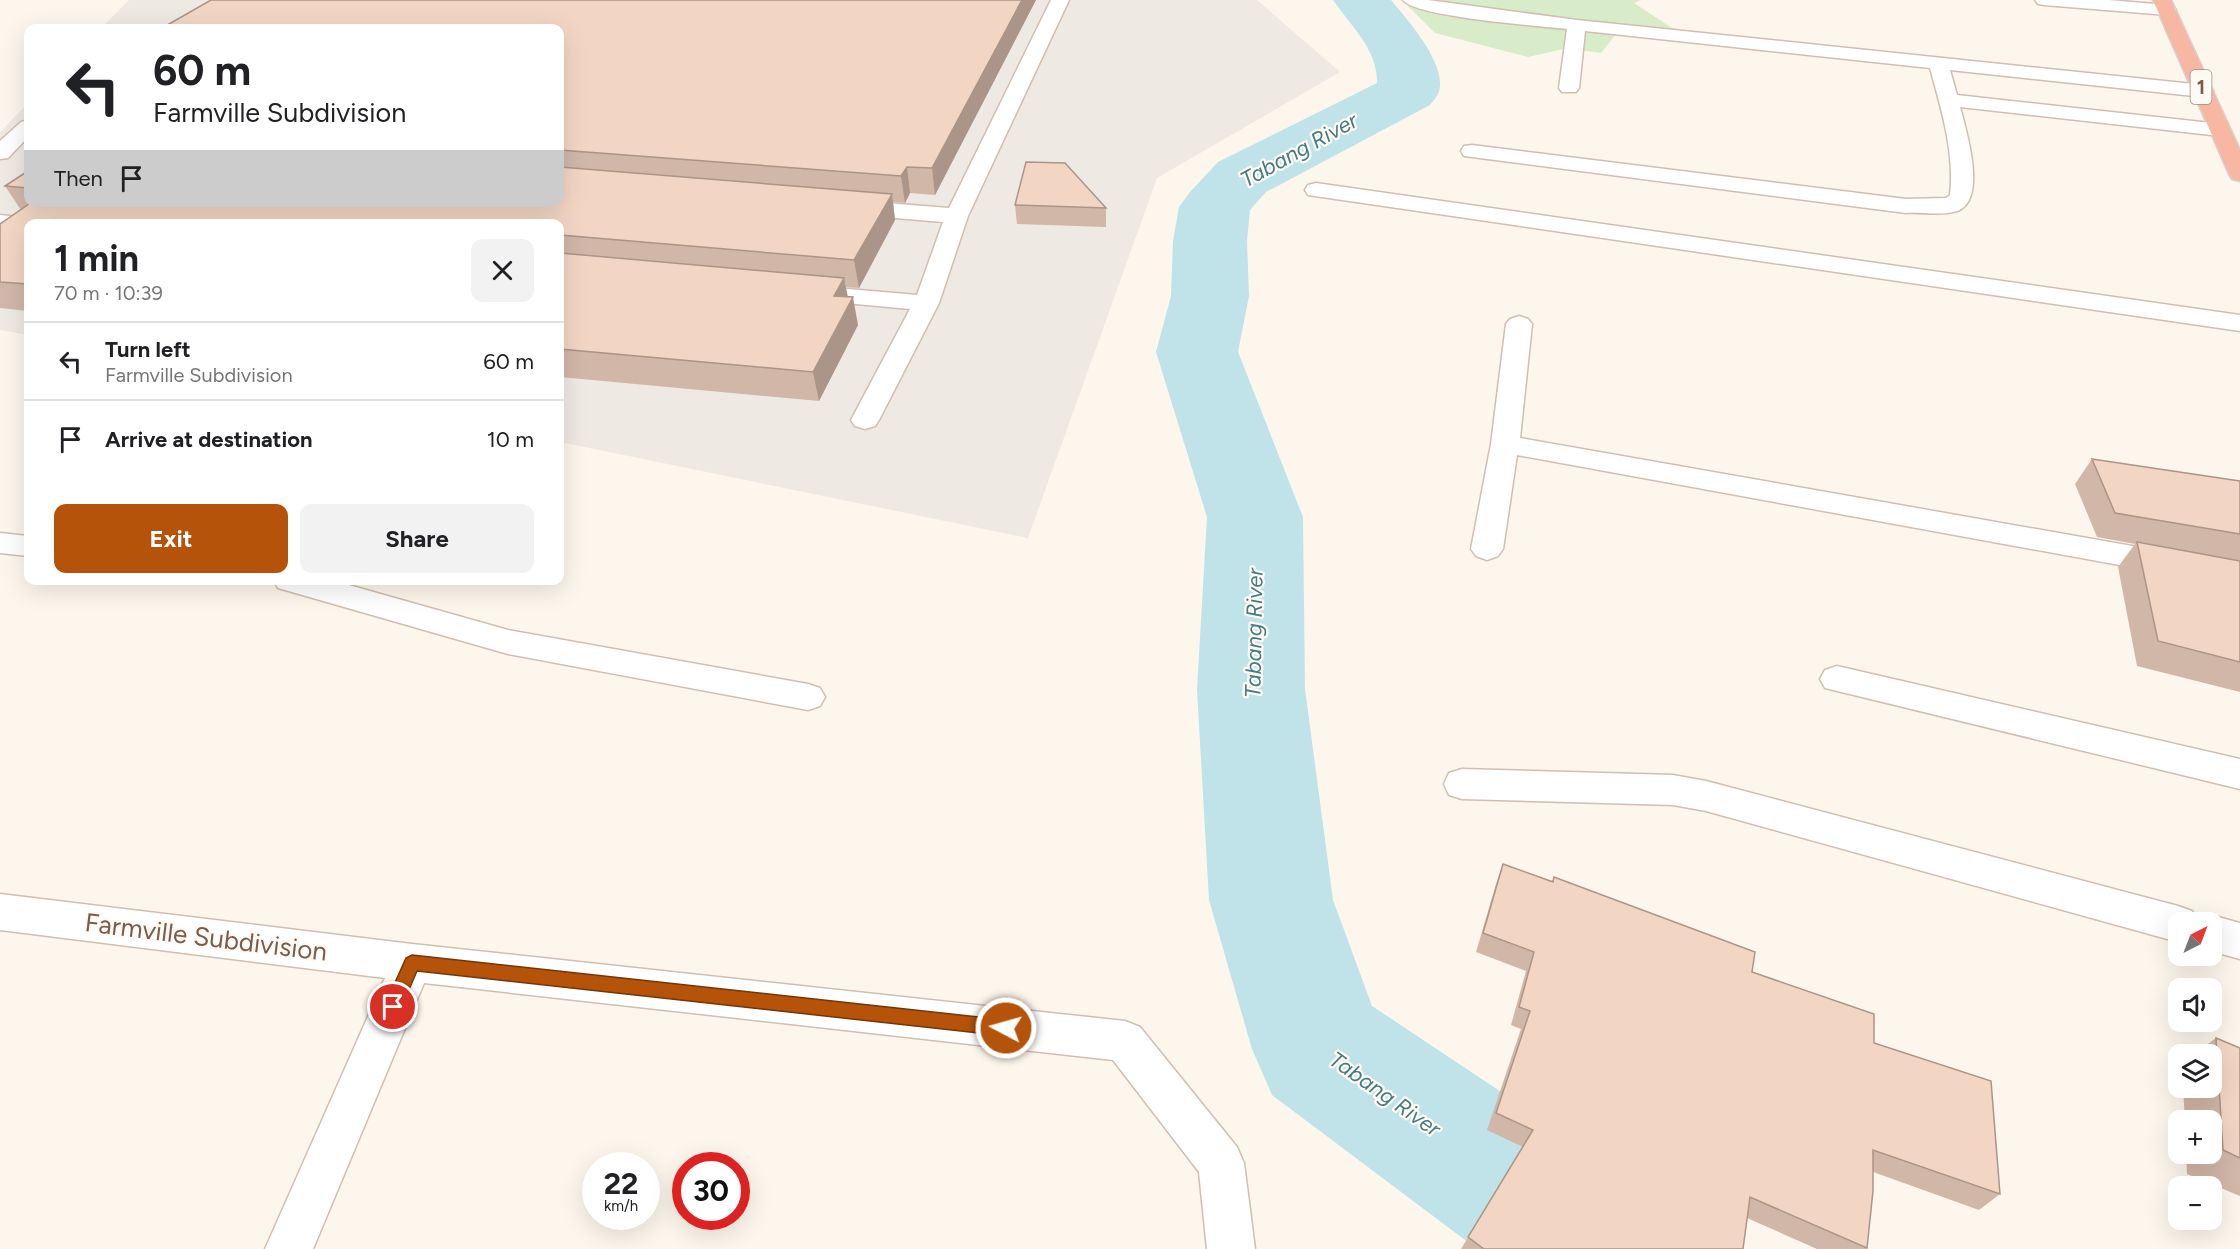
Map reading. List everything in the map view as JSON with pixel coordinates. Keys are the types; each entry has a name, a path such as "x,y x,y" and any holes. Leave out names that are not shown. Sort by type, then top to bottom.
{"highway":[{"name":"1","path":"2164,5 2240,174"}],"street":[{"path":"865,420 926,303 957,216 1060,0"},
{"path":"1413,0 1430,7 1577,26 2203,91"},
{"path":"2044,0 2164,5"},
{"path":"1569,88 1577,26"},
{"path":"1472,151 1906,206 1952,205 1961,197 1963,177 1949,100 1938,62"},
{"path":"1949,100 2220,130"},
{"path":"0,153 24,130"},
{"path":"0,153 24,150"},
{"path":"1316,190 2240,323"},
{"path":"829,205 957,216"},
{"path":"0,222 24,224"},
{"path":"784,290 926,303"},
{"path":"1487,549 1504,444 1519,324"},
{"path":"1504,444 2240,576"},
{"path":"0,543 24,546"},
{"path":"307,585 508,642 808,697"},
{"path":"1837,679 2240,774"},
{"path":"1462,784 1673,790 1706,796 2168,921"},
{"name":"Farmville Subdivision","path":"0,912 412,963 1125,1041 1221,1163 1231,1249"},
{"path":"2222,936 2240,941"},
{"path":"289,1249 412,963"}],"shaded area":[{"path":"129,0 1257,0 1340,72 1157,178 1028,538 564,443 564,219 24,219 24,334 0,330 0,132 24,107 24,207 564,207 564,24 105,24"}],"green space":[{"path":"1402,0 1641,0 1634,3 1684,36 1620,29 1601,53 1568,48 1528,57 1435,33"}],"building":[{"path":"211,0 1022,0 932,168 907,167 901,176 564,150 564,24 169,24"},
{"path":"1026,162 1065,163 1106,208 1015,205"},
{"path":"564,167 892,194 854,260 564,235 564,219 24,219 24,284 0,282 0,224 25,207 564,207"},
{"path":"24,174 24,188 5,186"},
{"path":"564,253 844,278 834,296 853,297 813,372 564,349"},
{"path":"2092,459 2240,481 2240,534 2115,513"},
{"path":"2137,542 2240,561 2240,662 2158,641"},
{"path":"1503,864 1553,882 1554,877 1755,952 1752,972 1874,1014 1874,1043 1991,1081 2000,1194 1873,1150 1873,1191 1867,1248 1750,1197 1743,1249 1484,1249 1468,1237 1533,1130 1496,1113 1530,1011 1519,1007 1534,952 1483,933"},
{"path":"2216,1038 2240,1048 2240,1158 2223,1150 2220,1098 2222,1098 2222,1044 2216,1044"}],"waterway":[{"name":"Tabang River","path":"1361,0 1390,35 1408,69 1408,92 1242,177 1215,207 1210,241 1210,296 1197,352 1255,517 1251,689 1271,900 1320,1049 1602,1249"}],"route":[{"path":"393,1007 412,963 1006,1028"}]}
